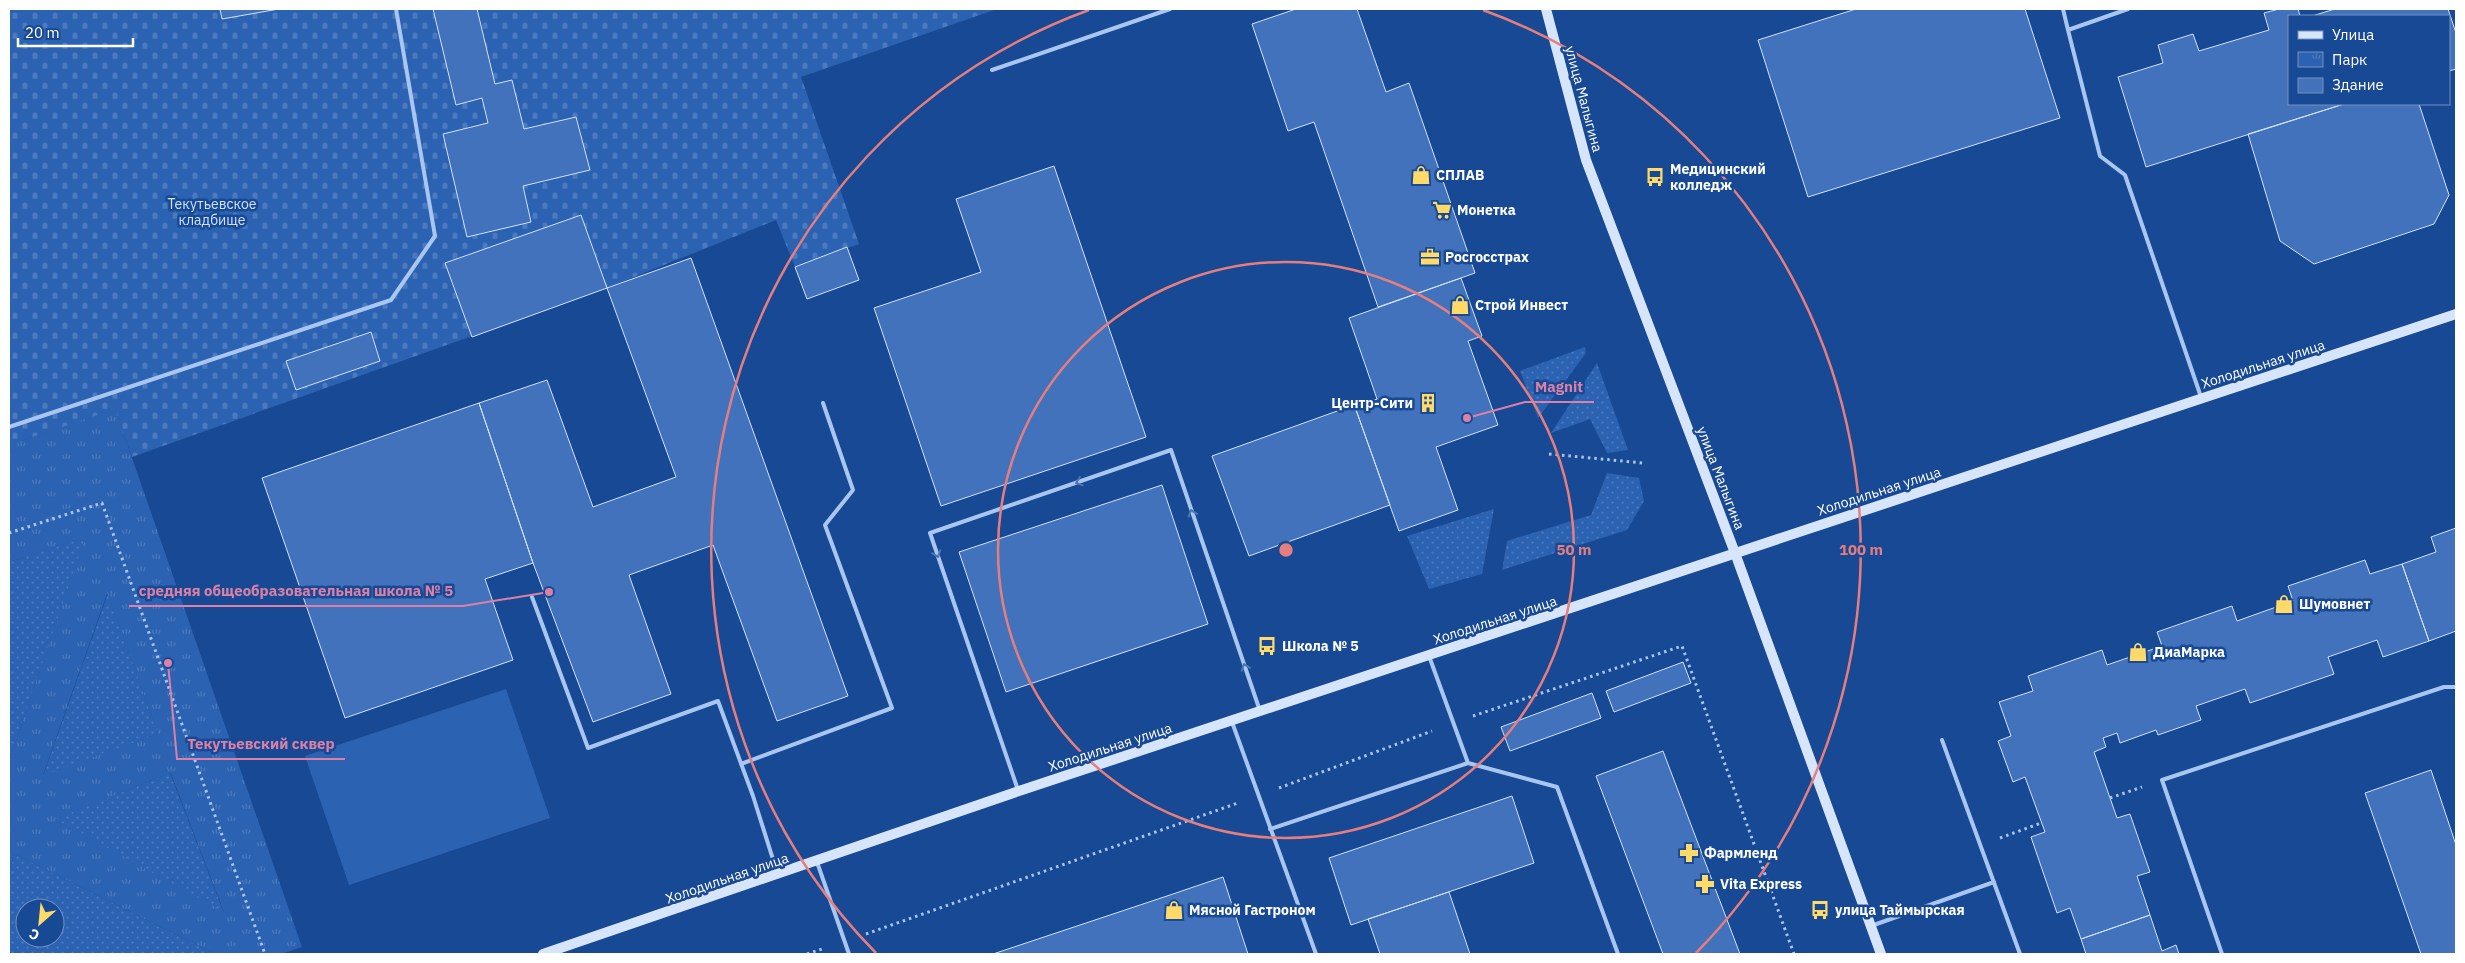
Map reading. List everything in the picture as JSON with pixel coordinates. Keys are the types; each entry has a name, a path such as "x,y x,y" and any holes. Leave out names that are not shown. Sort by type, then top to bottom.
{"street":[{"name":"улица Малыгина","path":"1546,9 1586,160 1735,554 1881,954"},
{"name":"Холодильная улица","path":"543,954 1019,792 2456,314"}],"lane":[{"path":"9,427 391,300 435,236 396,9"},
{"path":"992,70 1170,9"},
{"path":"2063,9 2100,156 2125,175 2202,399"},
{"path":"2068,30 2128,9"},
{"path":"741,764 892,708 825,525 853,490 823,403"},
{"path":"1019,792 930,533 1171,450 1261,713"},
{"path":"532,597 588,748 718,701 778,875"},
{"path":"1429,656 1468,763"},
{"path":"2222,954 2162,780 2444,687 2456,686"},
{"path":"1232,722 1316,954"},
{"path":"1942,740 2020,954"},
{"path":"1270,829 1468,763 1556,787 1618,954"},
{"path":"817,862 849,954"},
{"path":"1870,926 1994,882"}],"path":[{"path":"1550,454 1643,463"},
{"path":"9,533 102,503 265,954"},
{"path":"1682,646 1794,954"},
{"path":"2110,798 2162,780"},
{"path":"1981,845 2041,823"}],"green space":[{"name":"Текутьевское кладбище","path":"9,9 997,9 801,77 859,244 795,267 776,220 607,288 132,457 115,410 9,445"},
{"path":"1585,347 1586,353 1538,418 1520,371"},
{"path":"1597,363 1628,450 1607,453 1590,419 1551,433"},
{"path":"115,409 302,947 281,954 215,954 15,854 9,871 9,761 85,538 9,562 9,445","holes":["107,594 158,734 43,775","171,774 224,912 55,819"]},
{"path":"1607,473 1639,478 1644,501 1627,530 1502,570 1507,541 1591,515"},
{"path":"1494,509 1482,574 1429,589 1407,536"},
{"path":"86,537 9,761 9,562"},
{"path":"108,593 158,734 43,776"},
{"path":"506,689 550,818 349,885 305,756"},
{"path":"170,773 224,913 54,819"},
{"path":"15,854 215,954 9,954 9,871"}],"building":[{"path":"220,9 279,9 222,19"},
{"path":"433,9 477,9 495,84 512,80 524,129 576,117 590,170 523,186 531,222 467,237 443,134 488,123 482,98 456,105"},
{"path":"1296,9 1357,9 1386,92 1409,83 1475,273 1378,307 1314,122 1288,131 1252,24"},
{"path":"1856,9 2025,9 2060,118 1808,197 1758,40"},
{"path":"2279,9 2298,9 2300,15 2288,15 2288,105 2341,105 2146,167 2118,77 2163,63 2158,45 2193,34 2199,51 2269,30 2264,13"},
{"path":"2335,9 2448,9 2450,15 2315,15"},
{"path":"2450,15 2456,33 2456,69 2450,71"},
{"path":"2341,105 2419,105 2449,195 2434,224 2314,264 2280,241 2248,134"},
{"path":"1054,166 1146,437 941,506 874,308 981,272 956,199"},
{"path":"581,215 607,288 472,337 445,263"},
{"path":"847,247 859,280 807,299 795,267"},
{"path":"691,258 848,696 777,721 713,545 629,575 671,694 593,722 533,563 479,403 547,380 593,507 676,477 607,288"},
{"name":"Центр-Сити","path":"1461,278 1482,336 1468,341 1498,425 1436,447 1458,510 1399,531 1355,407 1377,399 1349,318"},
{"path":"371,332 380,361 296,390 286,361"},
{"path":"479,403 533,563 485,579 513,660 345,718 262,478"},
{"path":"1355,407 1390,505 1249,556 1212,456 1340,410"},
{"path":"1162,485 1208,624 1006,692 959,552"},
{"path":"2456,528 2456,631 2429,641 2402,564 2436,552 2431,537"},
{"path":"2365,560 2370,574 2402,564 2429,641 2383,657 2377,640 2328,657 2334,674 2250,703 2245,689 2196,706 2201,720 2158,735 2156,730 2120,743 2117,733 2103,738 2106,747 2094,752 2117,818 2130,814 2150,872 2137,876 2150,915 2081,939 2070,908 2057,913 2031,837 2045,832 2025,777 2013,782 1998,741 2011,736 1999,702 2033,691 2028,676 2102,650 2107,665 2162,646 2157,632 2232,606 2237,621 2293,601 2288,586"},
{"path":"1683,662 1691,683 1614,712 1606,691"},
{"path":"1592,693 1601,718 1510,751 1501,727"},
{"path":"1663,751 1740,954 1663,954 1596,776"},
{"path":"2431,770 2456,845 2456,954 2421,954 2365,793"},
{"path":"1512,796 1534,863 1351,925 1329,858"},
{"path":"1223,877 1248,954 993,954 1164,897"},
{"path":"1449,892 1470,954 1380,954 1368,919"},
{"path":"2150,915 2162,951 2176,945 2179,954 2086,954 2081,939"}],"place":[{"name":"СПЛАВ","path":"1421,175"},
{"name":"Медицинский колледж","path":"1655,177"},
{"name":"Монетка","path":"1442,210"},
{"name":"Росгосстрах","path":"1430,257"},
{"name":"Строй Инвест","path":"1460,305"},
{"name":"Центр-Сити","path":"1428,403"},
{"name":"Magnit","path":"1467,418"},
{"name":"средняя общеобразовательная школа № 5","path":"549,592"},
{"name":"Шумовнет","path":"2284,604"},
{"name":"Школа № 5","path":"1267,646"},
{"name":"ДиаМарка","path":"2138,652"},
{"name":"Текутьевский сквер","path":"168,663"},
{"name":"Фармленд","path":"1689,853"},
{"name":"Vita Express","path":"1705,884"},
{"name":"Мясной Гастроном","path":"1174,910"},
{"name":"улица Таймырская","path":"1820,910"}]}
